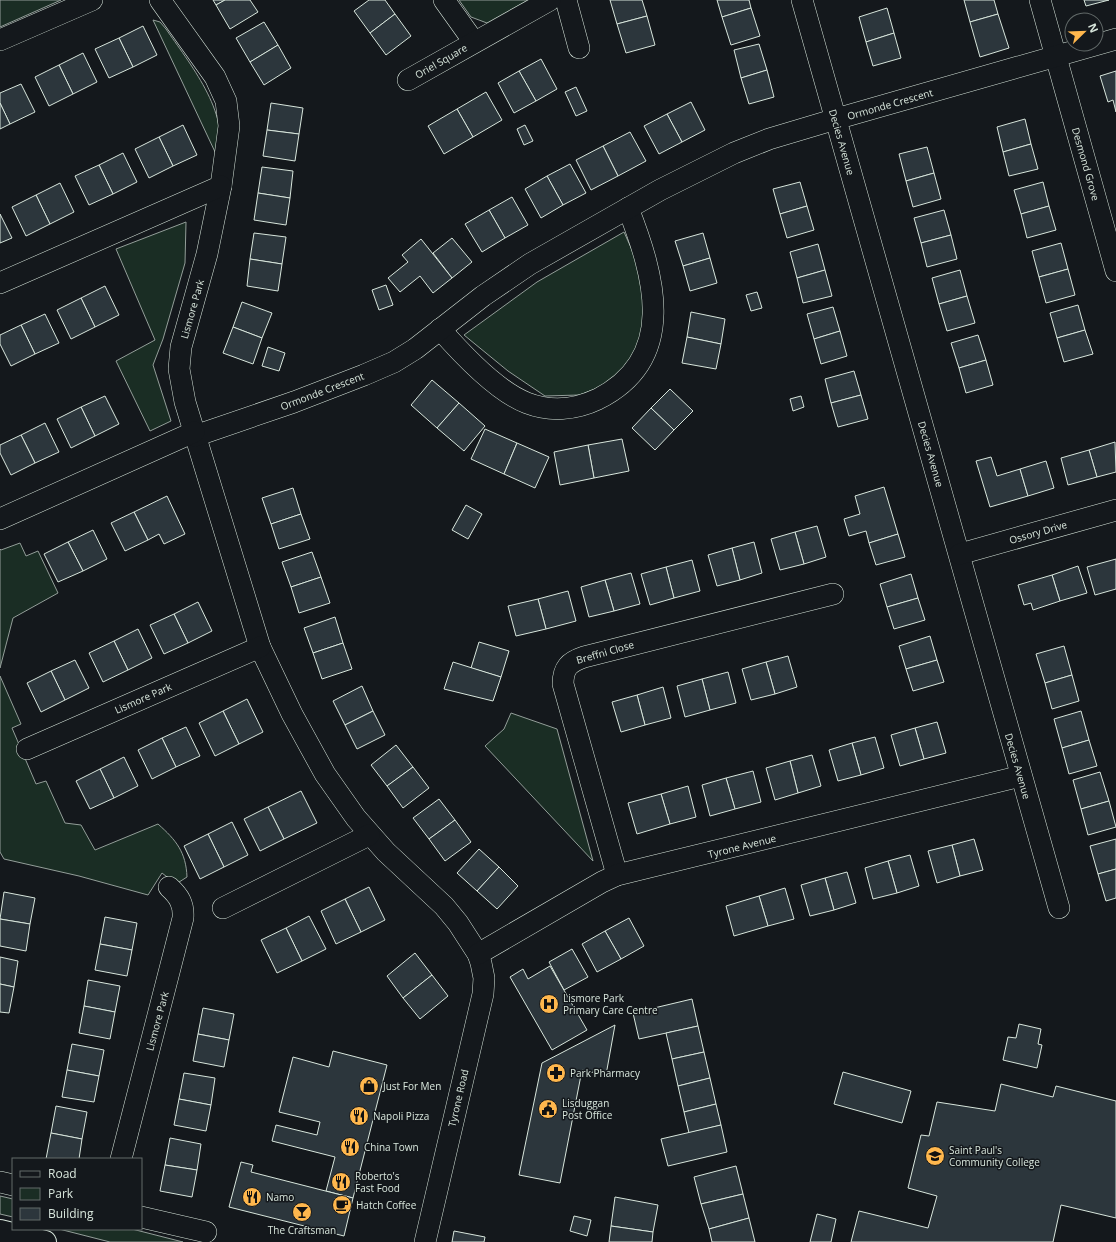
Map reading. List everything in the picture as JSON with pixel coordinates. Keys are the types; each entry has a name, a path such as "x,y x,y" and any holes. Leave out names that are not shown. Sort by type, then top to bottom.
{"street":[{"path":"0,40 92,0"},
{"name":"Lismore Park","path":"160,0 207,64 222,89 226,101 229,126 221,186 205,261 181,347 179,358 180,380 260,647 292,714 313,753 339,795 369,835 444,906 458,923 478,954"},
{"name":"Oriel Square","path":"444,0 474,42"},
{"name":"Oriel Square","path":"408,80 550,0"},
{"path":"566,0 579,48"},
{"name":"Decies Avenue","path":"802,0 1059,908"},
{"name":"Desmond Grove","path":"1040,0 1116,271"},
{"name":"Ormonde Crescent","path":"195,434 294,402 380,368 415,349 512,276 628,208 734,153 769,139 836,119 1116,39"},
{"path":"0,283 221,186"},
{"path":"440,330 492,379 526,403 540,408 567,409 608,394 633,372 642,359 648,347 652,328 653,302 649,271 628,208"},
{"path":"0,520 195,434"},
{"name":"Ossory Drive","path":"960,554 1116,510"},
{"name":"Breffni Close","path":"617,876 563,684 563,676 566,667 571,662 584,657 833,594"},
{"name":"Lismore Park","path":"27,749 260,647"},
{"name":"Tyrone Avenue","path":"478,954 594,886 617,876 1021,776"},
{"path":"223,908 369,835"},
{"name":"Lismore Park","path":"121,1158 183,918 184,911 180,899 169,887"},
{"name":"Tyrone Road","path":"425,1242 483,994 483,974 478,954"},
{"path":"0,1182 12,1185"},
{"path":"142,1217 206,1232"},
{"path":"0,1230 45,1242"}],"green space":[{"path":"0,0 61,0 0,27"},
{"path":"459,0 528,0 487,23 471,17"},
{"path":"153,20 160,22 185,56 196,72 213,106 218,123 220,139 216,154"},
{"path":"186,222 185,263 163,339 153,365 171,421 150,431 116,361 155,340 116,249"},
{"path":"624,232 636,259 644,289 644,327 637,355 609,384 579,395 545,396 508,371 464,335 537,282"},
{"path":"20,543 26,556 38,551 58,593 13,618 0,668 0,549 1,550"},
{"path":"0,676 21,724 12,728 36,784 46,781 65,823 81,825 95,850 158,824 179,847 185,860 187,877 176,884 162,873 148,895 79,876 4,859 0,852"},
{"path":"511,713 557,729 593,861 485,746 504,729"},
{"path":"0,1196 12,1199 12,1217 0,1214"},
{"path":"63,1230 136,1230 183,1242 110,1242"}],"building":[{"path":"213,0 225,0 216,5"},
{"path":"225,0 250,0 258,12 230,29 216,5"},
{"path":"369,0 385,0 395,14 370,33 354,11"},
{"path":"610,0 642,0 647,16 617,24"},
{"path":"717,0 749,0 751,8 722,17"},
{"path":"964,0 994,0 998,14 970,22"},
{"path":"1084,0 1109,0 1086,6"},
{"path":"751,8 760,36 731,45 722,17"},
{"path":"887,8 894,33 866,42 859,17"},
{"path":"395,14 411,36 386,55 370,33"},
{"path":"998,14 1009,48 980,57 970,22"},
{"path":"647,16 655,45 626,53 617,24"},
{"path":"264,22 278,45 250,62 236,38"},
{"path":"143,26 157,55 133,67 119,38"},
{"path":"894,33 901,58 873,66 866,42"},
{"path":"119,38 133,67 109,78 95,49"},
{"path":"759,44 767,70 741,78 734,50"},
{"path":"278,45 291,68 264,85 250,62"},
{"path":"83,53 97,82 73,94 59,65"},
{"path":"541,59 557,89 536,101 519,71"},
{"path":"59,65 73,94 49,106 35,77"},
{"path":"767,70 774,97 749,104 741,78"},
{"path":"519,71 536,101 514,113 498,83"},
{"path":"1116,71 1116,112 1113,100 1108,102 1100,76"},
{"path":"21,84 35,112 10,124 0,103 0,93"},
{"path":"576,87 587,111 576,116 565,92"},
{"path":"486,92 502,120 473,137 457,109"},
{"path":"691,102 705,130 682,142 667,114"},
{"path":"0,103 10,124 0,129"},
{"path":"271,103 303,108 299,134 267,130"},
{"path":"457,109 473,137 444,154 428,126"},
{"path":"667,114 682,142 659,154 644,126"},
{"path":"1025,119 1031,144 1003,152 997,127"},
{"path":"183,125 197,155 173,166 159,137"},
{"path":"525,125 533,141 524,145 517,129"},
{"path":"267,130 299,134 295,161 263,156"},
{"path":"630,132 646,161 618,176 603,146"},
{"path":"159,137 173,166 149,178 135,149"},
{"path":"1031,144 1038,169 1009,176 1003,152"},
{"path":"603,146 618,176 591,190 576,160"},
{"path":"927,147 934,173 906,181 899,154"},
{"path":"123,153 137,182 113,194 99,165"},
{"path":"570,164 586,193 563,205 547,176"},
{"path":"99,165 113,194 89,205 75,176"},
{"path":"262,167 293,171 290,198 258,193"},
{"path":"934,173 941,199 913,207 906,181"},
{"path":"547,176 563,205 541,218 525,189"},
{"path":"800,182 807,206 780,214 773,189"},
{"path":"1043,182 1049,206 1021,214 1014,190"},
{"path":"60,183 74,212 50,224 36,195"},
{"path":"258,193 290,198 286,225 254,220"},
{"path":"36,195 50,224 26,236 12,207"},
{"path":"512,197 528,225 505,238 489,210"},
{"path":"807,206 814,230 787,238 780,214"},
{"path":"1049,206 1056,230 1027,238 1021,214"},
{"path":"489,210 505,238 482,252 465,224"},
{"path":"944,210 951,235 921,243 914,218"},
{"path":"0,214 12,238 0,243"},
{"path":"254,233 286,237 282,264 250,259"},
{"path":"703,233 710,258 683,266 675,241"},
{"path":"951,235 957,259 927,267 921,243"},
{"path":"452,238 472,262 452,278 433,253"},
{"path":"421,239 452,278 433,293 420,276 400,292 388,278 408,262 402,255"},
{"path":"1061,243 1068,269 1039,277 1032,251"},
{"path":"818,244 825,270 797,278 790,252"},
{"path":"710,258 717,283 690,291 683,266"},
{"path":"250,259 282,264 278,291 247,286"},
{"path":"1068,269 1075,295 1046,303 1039,277"},
{"path":"825,270 832,296 803,303 797,278"},
{"path":"960,270 967,296 939,304 932,278"},
{"path":"386,285 393,305 379,310 372,290"},
{"path":"105,286 119,315 95,327 81,298"},
{"path":"757,292 762,308 751,311 746,295"},
{"path":"967,296 975,323 947,331 939,304"},
{"path":"81,298 95,327 71,339 57,310"},
{"path":"242,302 272,313 262,338 233,327"},
{"path":"1078,305 1085,330 1057,338 1050,313"},
{"path":"833,307 840,331 814,339 807,314"},
{"path":"691,312 725,319 721,344 687,337"},
{"path":"45,314 59,343 35,354 21,325"},
{"path":"21,325 35,354 11,366 0,344 0,335"},
{"path":"233,327 262,338 253,364 223,353"},
{"path":"1085,330 1093,354 1064,362 1057,338"},
{"path":"840,331 847,356 821,364 814,339"},
{"path":"978,335 986,360 959,368 951,343"},
{"path":"687,337 721,344 716,369 682,363"},
{"path":"268,347 285,353 279,371 262,366"},
{"path":"986,360 993,385 966,393 959,368"},
{"path":"854,371 861,395 831,403 825,379"},
{"path":"432,380 459,403 437,428 411,405"},
{"path":"670,389 693,411 674,430 651,408"},
{"path":"861,395 868,419 838,427 831,403"},
{"path":"105,396 119,424 95,436 81,407"},
{"path":"801,396 804,407 793,411 790,399"},
{"path":"459,403 485,426 464,451 437,428"},
{"path":"81,407 95,436 71,448 57,419"},
{"path":"651,408 674,430 655,450 632,428"},
{"path":"45,423 59,452 35,463 21,435"},
{"path":"485,429 517,443 504,474 471,459"},
{"path":"21,435 35,463 11,475 0,453 0,445"},
{"path":"622,439 629,471 594,478 588,445"},
{"path":"1115,442 1116,472 1097,477 1089,450"},
{"path":"517,443 549,457 535,488 504,474"},
{"path":"588,445 594,478 560,485 554,452"},
{"path":"1089,450 1097,477 1068,485 1061,458"},
{"path":"991,457 997,476 1020,469 1028,496 990,507 976,461"},
{"path":"1046,461 1054,488 1028,496 1020,469"},
{"path":"884,487 898,534 869,543 866,531 849,536 844,519 860,514 855,496"},
{"path":"293,488 301,514 271,524 262,498"},
{"path":"167,496 185,534 164,544 159,534 148,540 134,512"},
{"path":"466,505 482,514 468,539 452,530"},
{"path":"134,512 148,540 125,551 111,523"},
{"path":"301,514 310,539 279,549 271,524"},
{"path":"817,526 826,557 804,564 795,532"},
{"path":"93,530 107,559 83,571 68,542"},
{"path":"795,532 804,564 780,570 771,539"},
{"path":"898,534 905,557 876,565 869,543"},
{"path":"68,542 83,571 58,582 44,554"},
{"path":"754,542 762,573 740,580 732,548"},
{"path":"732,548 740,580 717,586 708,555"},
{"path":"312,552 321,577 291,587 282,562"},
{"path":"1116,559 1116,589 1095,595 1087,567"},
{"path":"692,560 700,591 674,598 666,567"},
{"path":"1078,566 1087,593 1060,601 1052,575"},
{"path":"666,567 674,598 650,605 641,574"},
{"path":"631,573 640,604 614,611 605,580"},
{"path":"911,574 918,598 887,607 880,584"},
{"path":"1052,575 1060,601 1033,610 1031,603 1024,605 1018,585"},
{"path":"321,577 330,603 299,613 291,587"},
{"path":"605,580 614,611 589,617 581,587"},
{"path":"568,591 576,621 546,629 538,599"},
{"path":"918,598 925,620 894,629 887,607"},
{"path":"538,599 546,629 516,636 508,606"},
{"path":"198,602 212,631 188,643 174,614"},
{"path":"174,614 188,643 164,654 150,625"},
{"path":"335,617 343,643 313,653 304,628"},
{"path":"138,629 152,658 128,670 114,641"},
{"path":"930,636 937,660 906,669 899,646"},
{"path":"114,641 128,670 103,682 89,653"},
{"path":"479,642 509,651 501,677 471,668"},
{"path":"343,643 352,669 322,679 313,653"},
{"path":"1064,646 1072,675 1045,683 1036,654"},
{"path":"788,656 797,687 775,694 766,662"},
{"path":"75,660 89,688 65,700 51,671"},
{"path":"937,660 944,682 913,691 906,669"},
{"path":"453,662 501,677 493,701 444,689"},
{"path":"766,662 775,694 751,700 742,669"},
{"path":"51,671 65,700 41,712 27,683"},
{"path":"728,672 736,703 710,710 702,679"},
{"path":"1072,675 1079,701 1052,709 1045,683"},
{"path":"702,679 710,710 685,717 677,686"},
{"path":"362,686 373,711 345,725 333,701"},
{"path":"663,687 671,718 645,725 637,695"},
{"path":"637,695 645,725 621,732 612,702"},
{"path":"247,699 263,732 239,744 223,711"},
{"path":"223,711 239,744 215,756 199,723"},
{"path":"373,711 385,735 357,749 345,725"},
{"path":"1081,711 1089,740 1062,748 1054,719"},
{"path":"937,722 946,753 924,759 915,728"},
{"path":"186,727 200,756 176,767 162,738"},
{"path":"915,728 924,759 900,766 891,735"},
{"path":"875,737 884,768 861,775 852,743"},
{"path":"162,738 176,767 152,779 138,750"},
{"path":"1089,740 1097,766 1069,774 1062,748"},
{"path":"852,743 861,775 838,781 829,750"},
{"path":"396,745 413,767 387,786 371,765"},
{"path":"812,755 821,786 798,793 790,761"},
{"path":"124,757 138,786 114,798 100,769"},
{"path":"790,761 798,793 775,800 766,768"},
{"path":"413,767 429,788 403,808 387,786"},
{"path":"100,769 114,798 90,809 76,781"},
{"path":"753,771 761,802 735,809 726,778"},
{"path":"1100,772 1109,801 1081,809 1073,780"},
{"path":"726,778 735,809 710,816 702,785"},
{"path":"688,786 696,817 670,824 661,794"},
{"path":"301,791 317,823 284,839 268,807"},
{"path":"661,794 670,824 637,834 628,803"},
{"path":"439,799 455,820 429,839 413,818"},
{"path":"1109,801 1116,827 1088,835 1081,809"},
{"path":"268,807 284,839 260,851 244,819"},
{"path":"455,820 471,842 445,861 429,839"},
{"path":"232,822 248,855 224,867 208,834"},
{"path":"208,834 224,867 200,879 184,846"},
{"path":"974,839 983,870 960,876 952,845"},
{"path":"1116,839 1116,869 1098,874 1090,846"},
{"path":"952,845 960,876 937,883 928,851"},
{"path":"479,849 499,867 477,891 457,873"},
{"path":"910,855 919,886 897,893 888,861"},
{"path":"888,861 897,893 873,899 865,868"},
{"path":"499,867 518,886 497,909 477,891"},
{"path":"1116,869 1116,898 1106,901 1098,874"},
{"path":"847,872 856,903 834,910 825,878"},
{"path":"825,878 834,910 810,916 801,885"},
{"path":"369,887 385,920 361,932 345,899"},
{"path":"785,888 794,919 768,926 759,896"},
{"path":"4,892 35,898 30,924 0,919"},
{"path":"759,896 768,926 734,936 726,906"},
{"path":"345,899 361,932 336,944 321,911"},
{"path":"309,916 326,949 302,961 286,928"},
{"path":"105,917 137,923 132,950 100,944"},
{"path":"629,918 644,946 621,959 605,931"},
{"path":"0,919 30,924 26,951 0,946"},
{"path":"286,928 302,961 277,973 261,940"},
{"path":"605,931 621,959 597,972 582,944"},
{"path":"100,944 132,950 127,976 95,970"},
{"path":"572,949 588,977 564,990 549,962"},
{"path":"415,953 432,975 403,998 387,976"},
{"path":"0,957 18,961 14,987 0,984"},
{"name":"Lismore Park Primary Care Centre","path":"550,966 587,1030 552,1050 510,977 523,969 528,979"},
{"path":"432,975 448,996 420,1019 403,998"},
{"path":"88,980 120,986 115,1012 84,1006"},
{"path":"0,984 14,987 9,1013 0,1012"},
{"path":"692,999 698,1026 639,1039 633,1013"},
{"path":"84,1006 115,1012 110,1039 79,1033"},
{"path":"203,1008 234,1014 229,1040 198,1034"},
{"path":"1019,1024 1041,1029 1038,1044 1042,1045 1037,1068 1003,1060 1008,1037 1016,1038"},
{"path":"615,1025 606,1075 582,1070 560,1183 519,1175 542,1063"},
{"path":"698,1026 704,1052 672,1059 666,1033"},
{"path":"198,1034 229,1040 224,1067 193,1061"},
{"path":"72,1044 104,1050 99,1076 67,1070"},
{"path":"333,1051 387,1065 353,1198 326,1191 335,1157 272,1141 276,1125 317,1135 320,1122 279,1112 293,1057 329,1067"},
{"path":"704,1052 710,1078 678,1086 672,1059"},
{"path":"67,1070 99,1076 94,1102 62,1097"},
{"path":"843,1072 911,1091 902,1123 834,1104"},
{"path":"184,1073 215,1078 211,1105 179,1099"},
{"path":"710,1078 716,1104 684,1112 678,1086"},
{"path":"1001,1084 1053,1097 1056,1086 1116,1101 1116,1218 1061,1205 1053,1242 851,1242 859,1211 928,1228 937,1196 908,1188 921,1135 929,1136 937,1102 995,1111"},
{"path":"179,1099 211,1105 206,1131 174,1125"},
{"path":"716,1104 721,1125 689,1133 684,1112"},
{"path":"56,1106 87,1112 82,1139 51,1133"},
{"path":"721,1125 727,1152 668,1166 661,1139"},
{"path":"51,1133 82,1139 79,1158 46,1158"},
{"path":"170,1138 201,1144 197,1170 165,1165"},
{"path":"241,1162 253,1165 251,1172 353,1198 344,1236 229,1207"},
{"path":"165,1165 197,1170 192,1197 160,1191"},
{"path":"736,1166 743,1194 701,1204 694,1177"},
{"path":"743,1194 749,1218 709,1229 701,1204"},
{"path":"615,1197 658,1205 653,1232 611,1226"},
{"path":"817,1214 836,1219 831,1242 810,1242"},
{"path":"574,1216 591,1220 587,1236 570,1231"},
{"path":"749,1218 755,1242 712,1242 709,1229"},
{"path":"611,1226 653,1232 652,1242 609,1242"},
{"path":"454,1231 485,1237 484,1242 452,1242"}],"place":[{"name":"Lismore Park Primary Care Centre","path":"549,1004"},
{"name":"Park Pharmacy","path":"556,1073"},
{"name":"Just For Men","path":"369,1086"},
{"name":"Lisduggan Post Office","path":"548,1109"},
{"name":"Napoli Pizza","path":"359,1116"},
{"name":"China Town","path":"350,1147"},
{"name":"Saint Paul's Community College","path":"935,1156"},
{"name":"Roberto's Fast Food","path":"341,1182"},
{"name":"Namo","path":"252,1197"},
{"name":"Hatch Coffee","path":"342,1205"},
{"name":"The Craftsman","path":"302,1212"}]}
